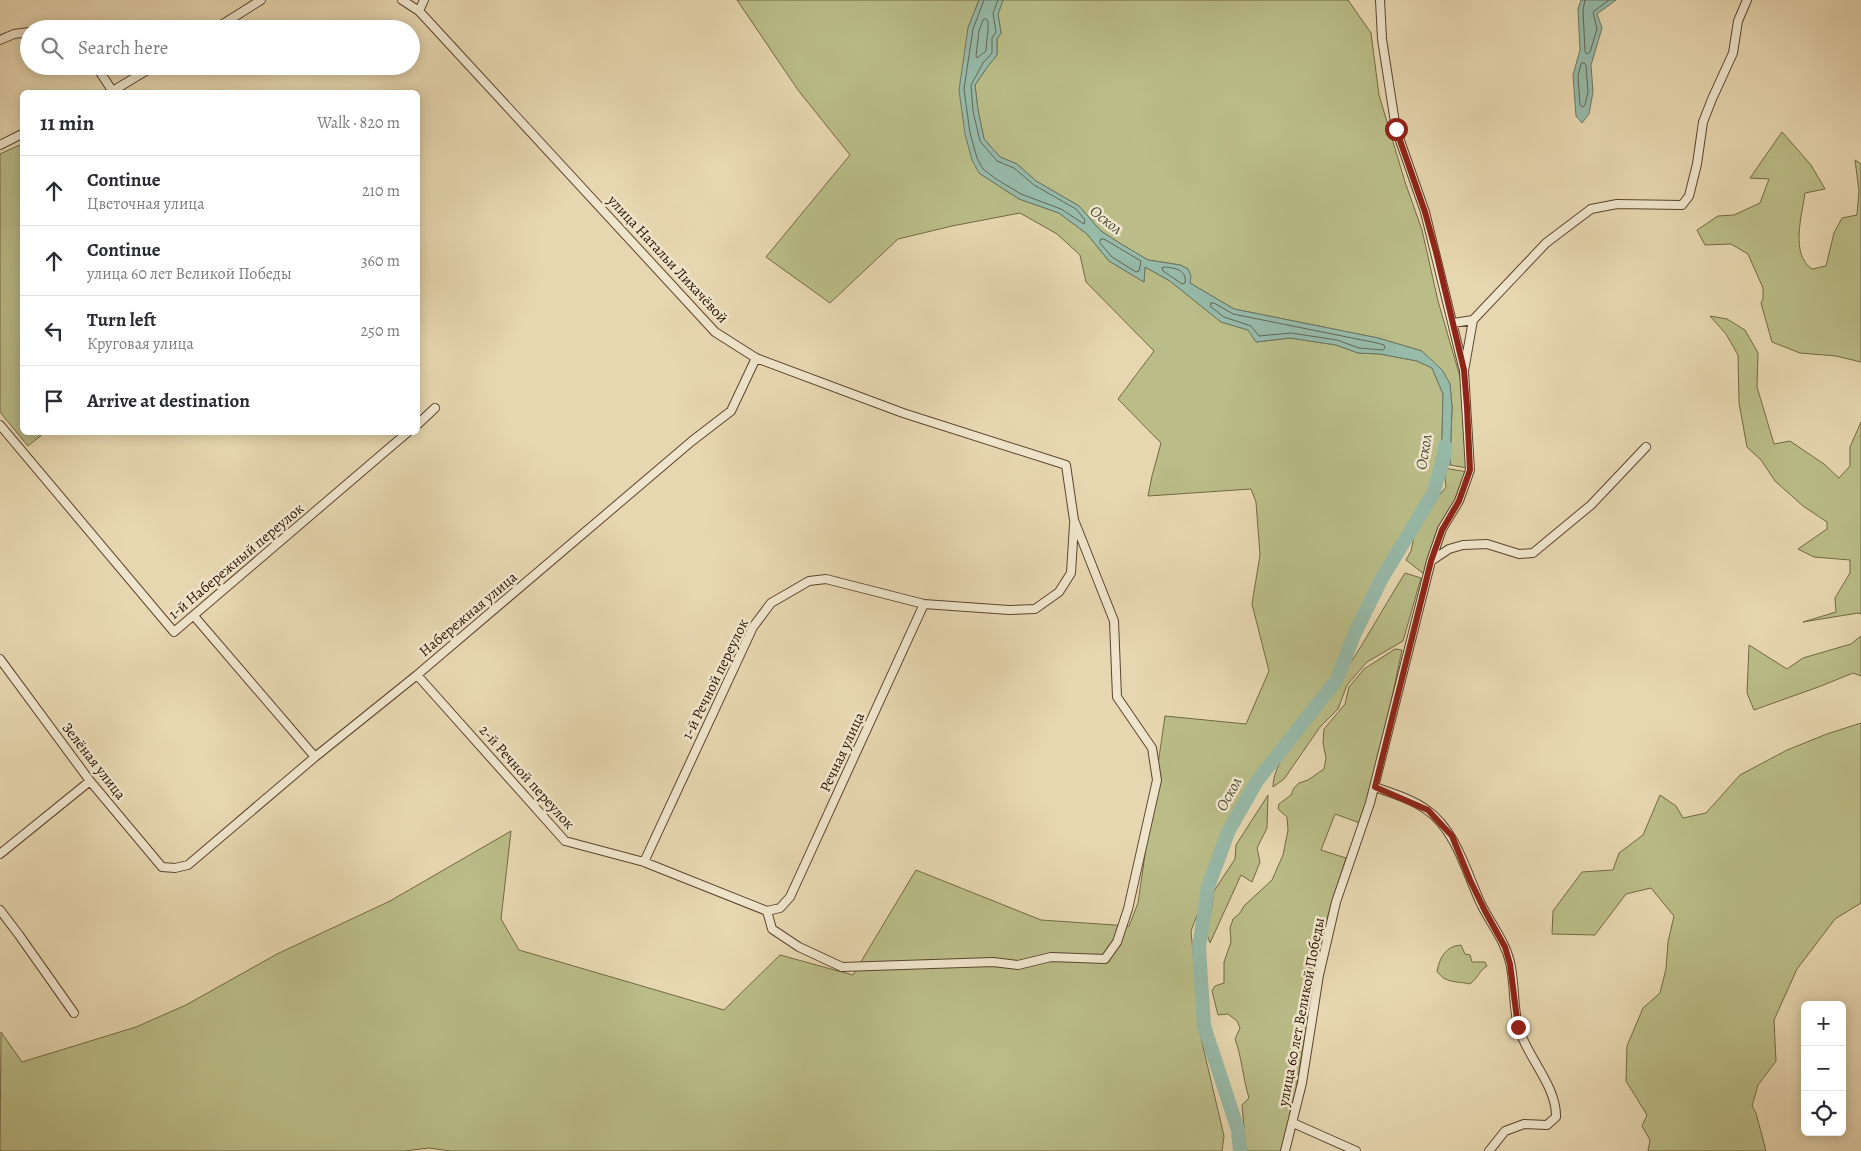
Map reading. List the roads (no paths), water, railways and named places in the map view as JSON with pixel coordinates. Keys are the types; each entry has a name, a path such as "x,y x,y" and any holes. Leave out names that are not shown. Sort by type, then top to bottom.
{"street":[{"path":"229,20 261,0"},
{"name":"улица Натальи Лихачёвой","path":"402,0 419,11 715,332 756,358 903,413 1066,465 1074,520"},
{"path":"419,11 424,0"},
{"path":"1380,0 1382,39 1396,129 1425,212 1464,370"},
{"path":"1453,323 1473,320 1546,243 1591,210 1617,204 1682,205 1689,196 1697,164 1703,122 1733,53 1738,22 1747,0"},
{"path":"0,40 20,33"},
{"path":"102,75 111,90"},
{"path":"115,90 139,75"},
{"path":"0,145 20,135"},
{"name":"улица 60 лет Великой Победы","path":"1285,1151 1302,1083 1319,975 1336,902 1375,787 1431,561 1442,530 1459,501 1470,470 1464,370 1473,320"},
{"name":"Набережная улица","path":"175,868 188,865 315,757 417,675 692,441 731,411 756,358"},
{"path":"420,422 436,408"},
{"name":"1-й Набережный переулок","path":"0,425 174,632 405,435"},
{"path":"1431,561 1449,549 1463,545 1487,544 1518,554 1533,553 1591,504 1646,447"},
{"path":"767,911 772,929 799,947 842,967 993,962 1018,965 1052,957 1105,958 1117,942 1128,909 1157,780 1152,748 1117,697 1114,621 1074,520"},
{"name":"1-й Речной переулок","path":"644,862 753,627 771,603 809,581 826,578 924,604 1009,610 1035,609 1059,592 1071,573 1074,520"},
{"name":"Речная улица","path":"767,911 780,908 790,897 924,604"},
{"path":"194,616 315,757"},
{"name":"Зелёная улица","path":"0,659 90,781 162,866 175,868"},
{"name":"2-й Речной переулок","path":"417,675 565,841 644,862 767,911"},
{"path":"0,854 90,781"},
{"path":"1375,787 1428,810 1452,836 1470,880 1505,947 1510,964 1518,1027 1552,1094 1556,1108 1556,1117 1547,1125 1524,1124 1505,1132 1490,1151"},
{"path":"0,910 20,935 74,1013"},
{"path":"1293,1123 1356,1151"}],"water":[{"path":"979,0 1003,0 998,14 1001,33 997,39 997,55 975,85 984,139 1000,157 1017,164 1036,181 1079,206 1101,231 1121,244 1148,260 1180,265 1188,269 1191,276 1190,283 1234,309 1378,338 1422,351 1443,371 1450,384 1452,407 1450,465 1436,462 1442,438 1443,394 1432,368 1417,361 1380,354 1358,353 1336,345 1290,338 1256,342 1248,330 1221,322 1170,281 1145,267 1144,282 1109,261 1087,234 1059,213 1019,199 979,173 972,160 965,134 959,90 968,28"},
{"path":"1581,0 1616,0 1597,14 1602,28 1591,65 1593,92 1589,114 1582,123 1576,116 1573,75 1580,50 1578,9"}],"waterway":[{"name":"Оскол","path":"1240,1151 1238,1130 1204,1026 1199,948 1208,887 1229,830 1257,781 1336,681 1355,633 1382,578 1433,494 1444,457 1445,446"}]}
